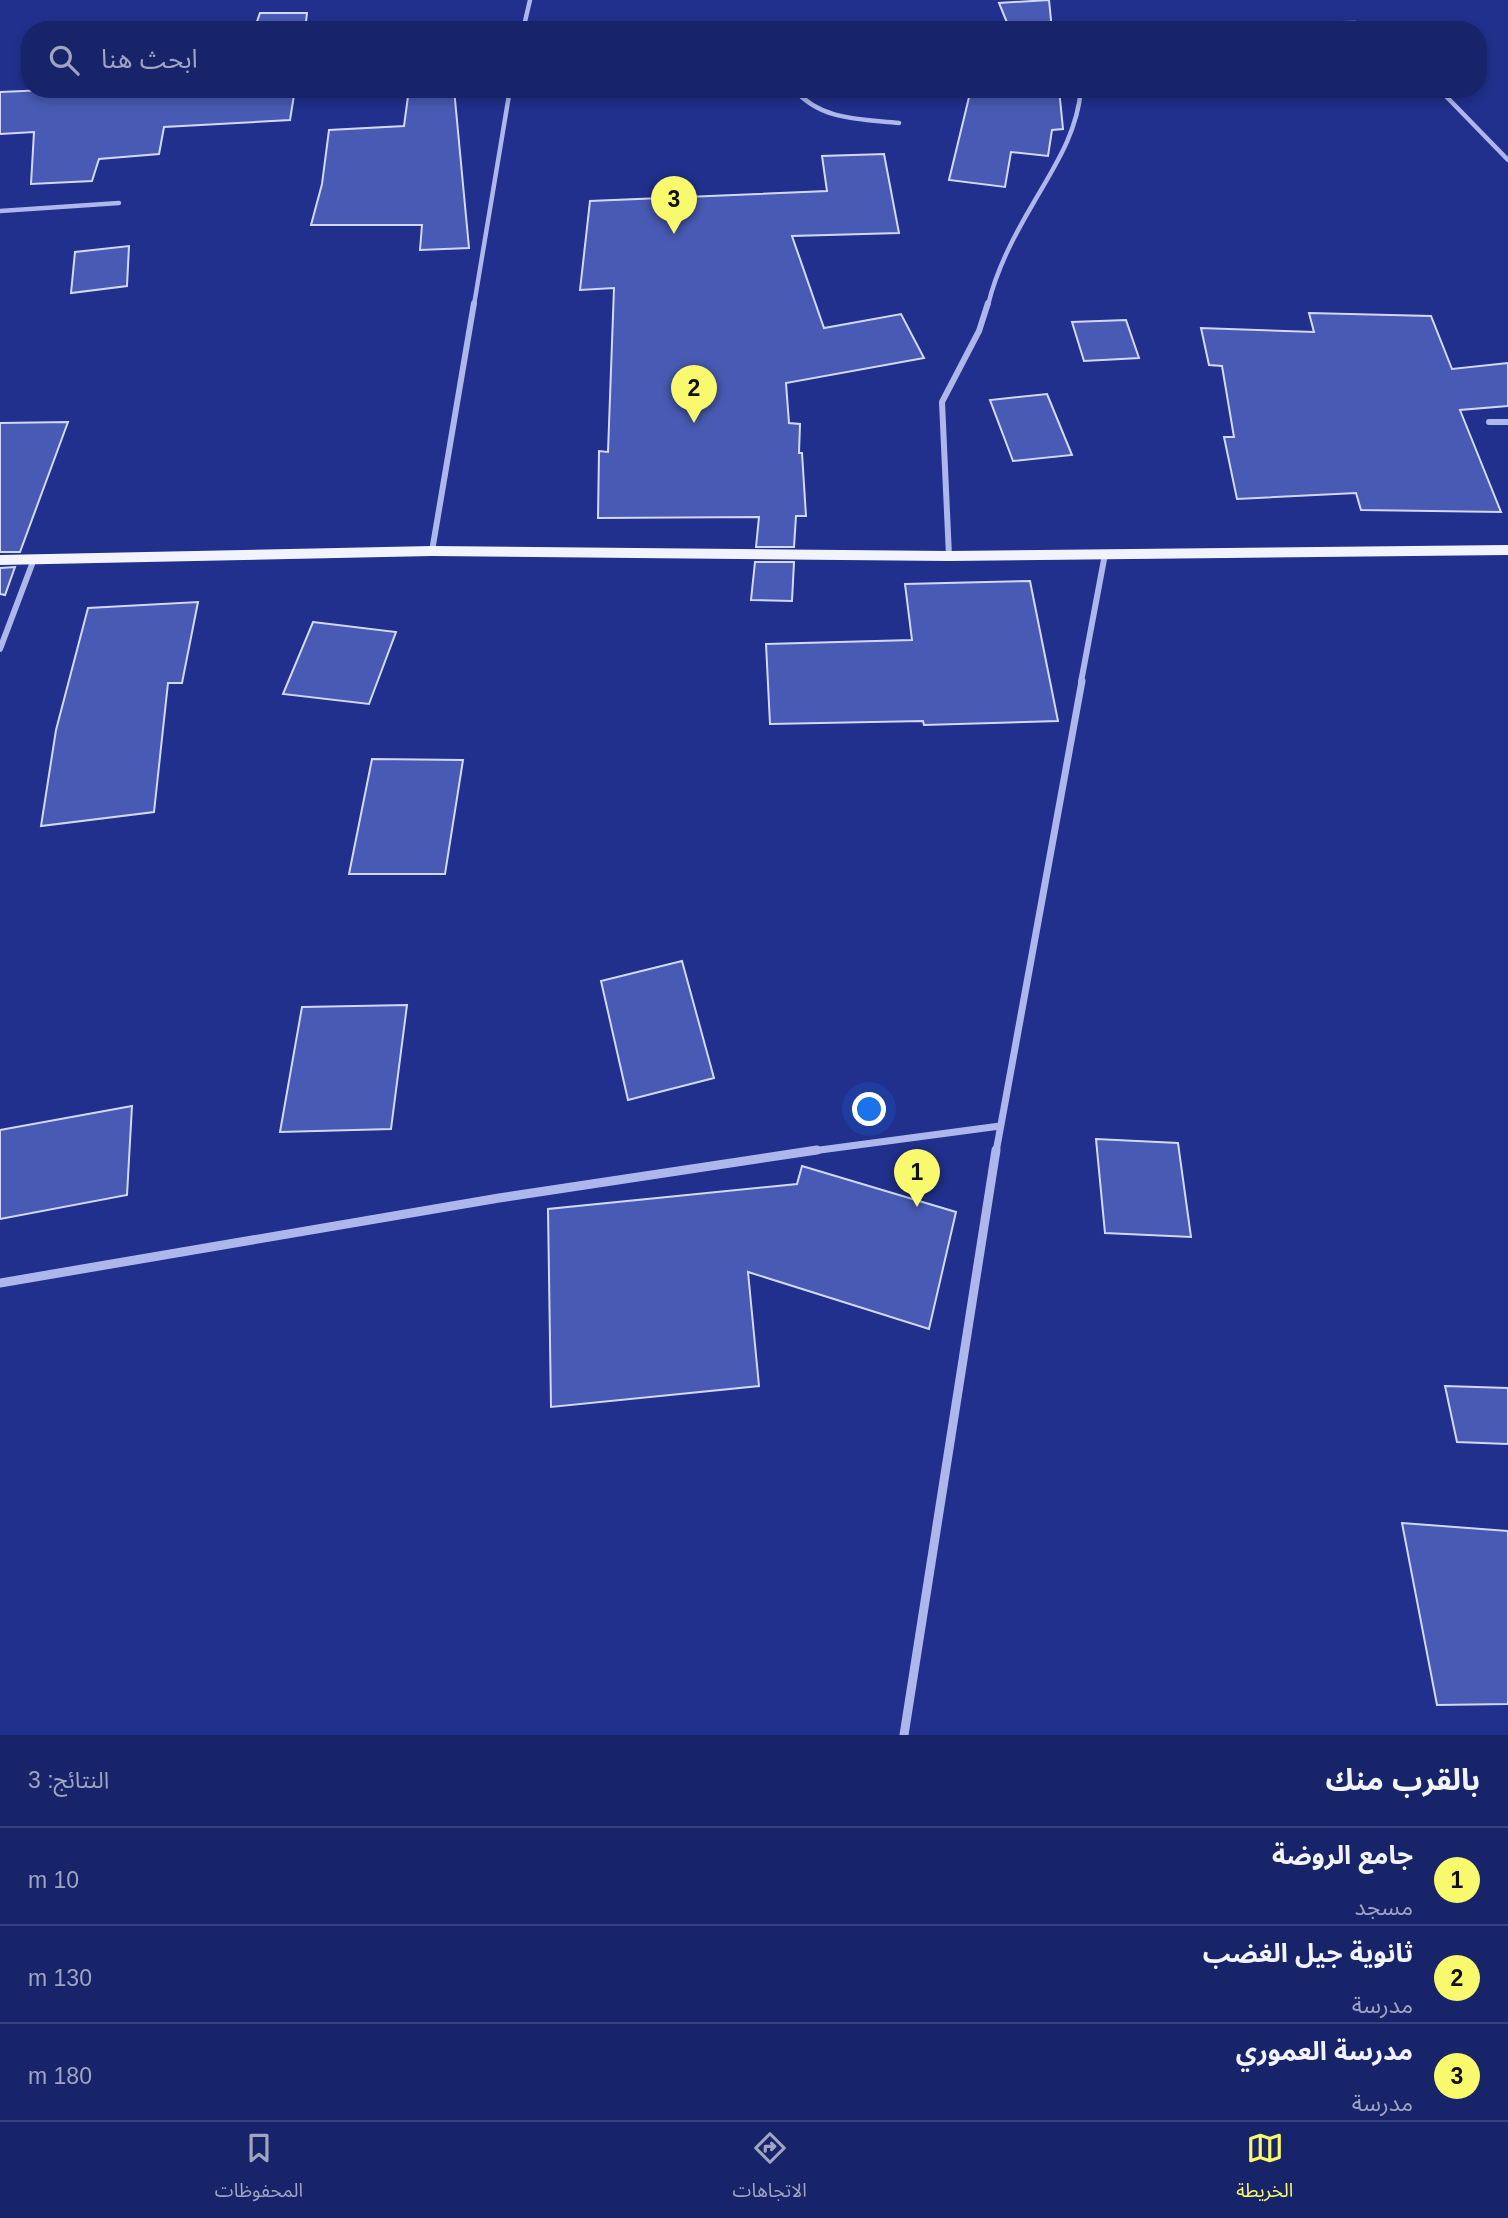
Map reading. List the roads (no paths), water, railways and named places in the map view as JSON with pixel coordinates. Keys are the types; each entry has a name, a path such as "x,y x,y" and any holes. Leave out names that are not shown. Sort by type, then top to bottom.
{"main road":[{"path":"0,560 432,551 949,556 1508,550"}],"street":[{"path":"525,21 530,0"},
{"path":"432,551 508,98"},
{"path":"801,98 823,112 899,123"},
{"path":"949,556 942,402 948,383 980,328 993,286 1010,246 1028,211 1059,165 1075,130 1080,98"},
{"path":"1448,98 1508,160"},
{"path":"0,211 119,203"},
{"path":"1489,422 1508,422"},
{"path":"904,1735 1000,1126 1105,554"},
{"path":"0,649 34,559"},
{"path":"0,1283 475,1201 805,1150 1000,1126"}],"place":[{"name":"مدرسة العموري","path":"674,234"},
{"name":"ثانوية جيل الغضب","path":"694,423"},
{"name":"جامع الروضة","path":"917,1207"}]}
